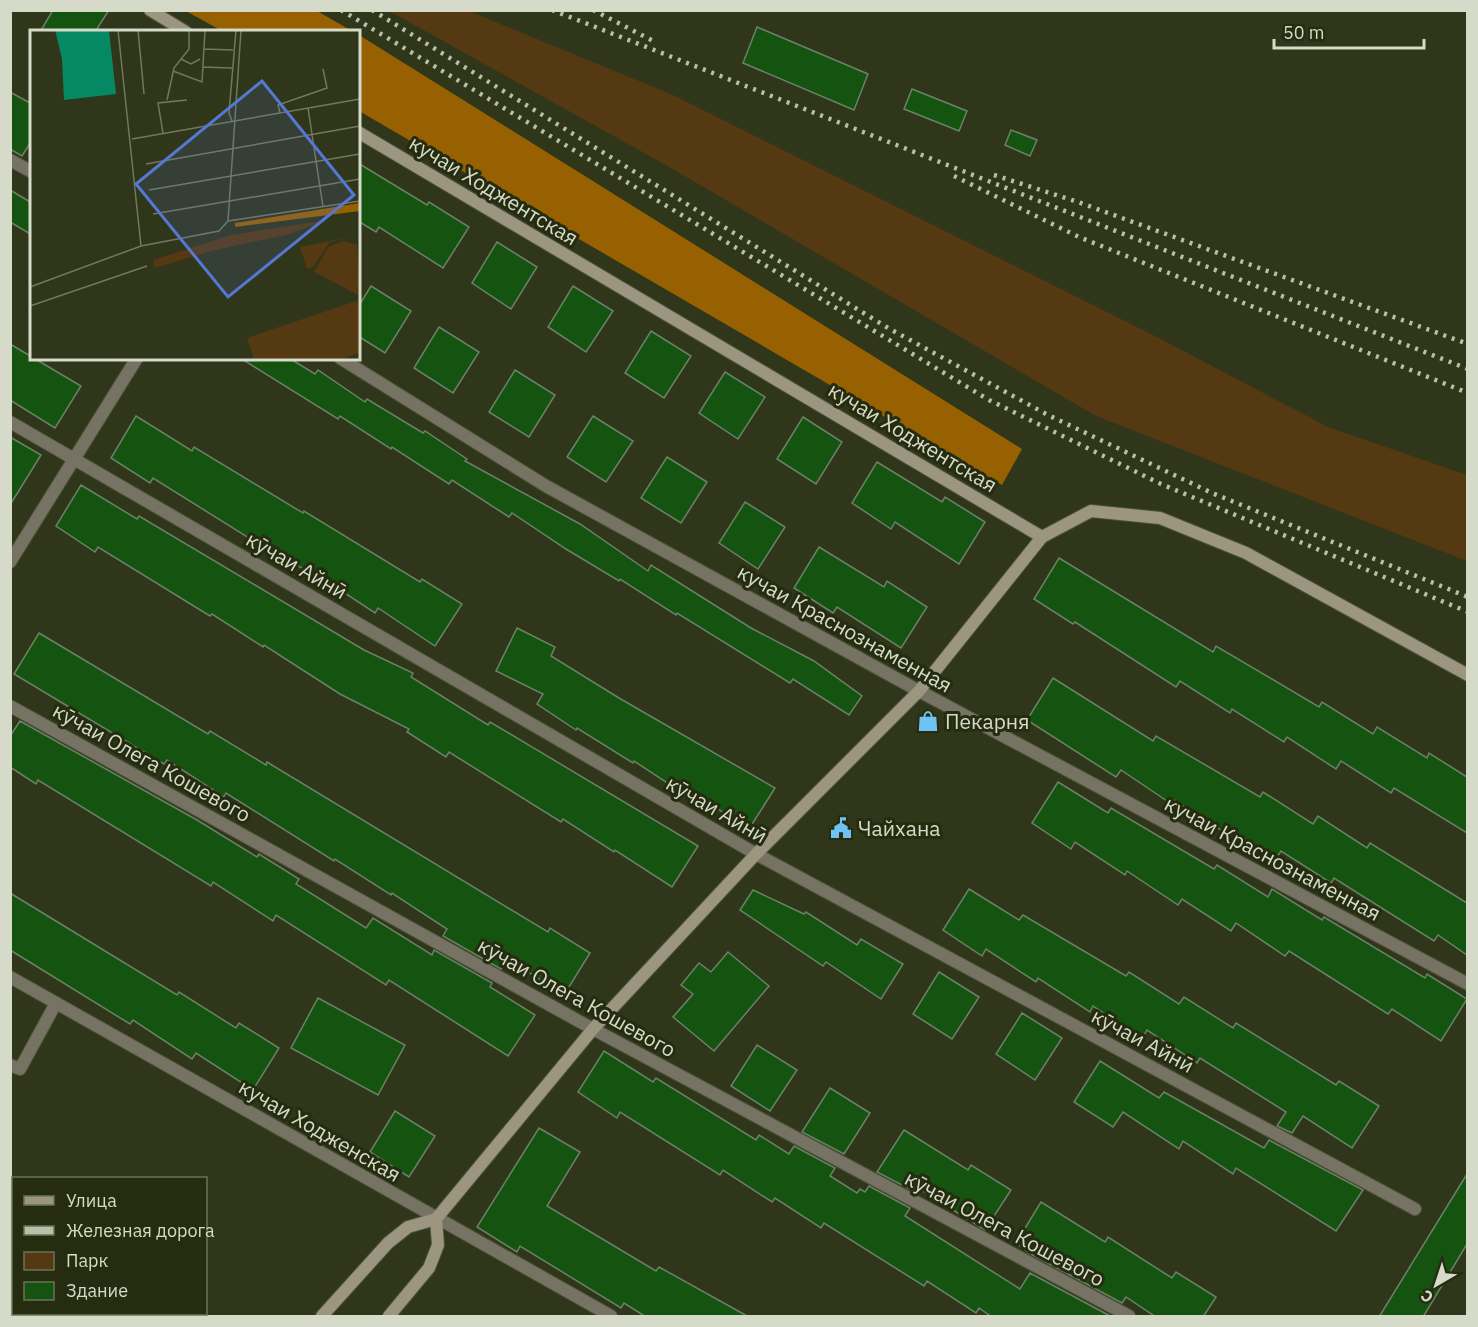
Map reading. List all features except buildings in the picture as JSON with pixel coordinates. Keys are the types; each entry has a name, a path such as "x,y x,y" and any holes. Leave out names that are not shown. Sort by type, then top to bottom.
{"main road":[{"path":"150,10 183,30"},
{"name":"кучаи Ходжентская","path":"360,133 1042,537"},
{"path":"322,1317 388,1243 408,1227 436,1219 593,1029 756,854 919,691 1042,537 1091,511 1160,518 1246,553 1467,675"},
{"path":"389,1317 429,1268 438,1245 436,1219"}],"street":[{"path":"10,160 30,171"},
{"path":"10,562 136,360"},
{"name":"кучаи Краснознаменная","path":"343,360 546,486 919,691 1467,984"},
{"name":"кӯчаи Айнӣ","path":"10,422 756,854 1415,1209"},
{"name":"кӯчаи Олега Кошевого","path":"10,706 593,1029 1129,1317"},
{"name":"кучаи Ходженская","path":"10,977 611,1317"},
{"path":"10,1065 20,1069 57,1003"}],"green space":[{"path":"389,11 469,11 673,95 1155,336 1328,427 1467,475 1467,561 1096,416 664,164"}],"shaded area":[{"path":"186,11 317,11 350,30 220,30"},
{"path":"360,36 1022,449 1002,485 360,112"}],"railway":[{"path":"341,10 989,400 1161,484 1468,612"},
{"path":"372,10 888,328 1048,415 1212,493 1468,597"},
{"path":"552,10 1468,369"},
{"path":"593,10 657,43"},
{"path":"994,175 1078,202 1468,344"},
{"path":"954,176 1079,237 1468,393"}],"place":[{"name":"Пекарня","path":"928,721"},
{"name":"Чайхана","path":"841,828"}]}
